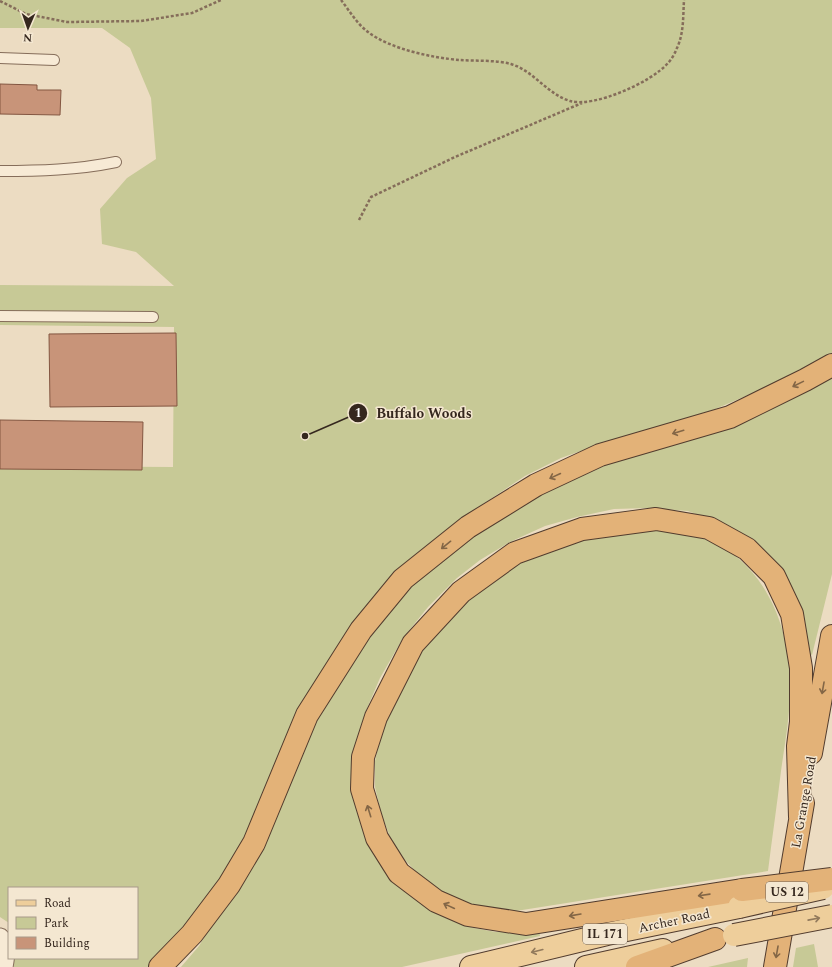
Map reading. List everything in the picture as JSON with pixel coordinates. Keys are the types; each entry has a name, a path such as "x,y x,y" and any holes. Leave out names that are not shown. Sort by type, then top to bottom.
{"highway":[{"path":"160,967 192,934 229,885 254,843 307,715 361,630 403,579 468,527 536,485 600,455 730,417 832,365"},
{"path":"800,817 798,746 801,722 801,668 792,614 774,576 747,549 709,528 656,518 582,529 515,553 461,592 413,644 376,717 363,757 362,789 377,838 399,873 436,901 468,915 526,924 741,898 832,879"},
{"name":"La Grange Road","path":"775,967 832,636"},
{"path":"637,967 725,937"}],"main road":[{"name":"Archer Road","path":"471,967 606,934 741,898 832,886"},
{"name":"Archer Road","path":"586,967 832,916"}],"street":[{"path":"0,938 4,944 5,956 3,967"}],"lane":[{"path":"0,58 54,60"},
{"path":"0,171 51,171 89,168 116,162"},
{"path":"0,316 153,317"}],"path":[{"path":"0,1 26,14 74,22 141,22 192,13 221,0"},
{"path":"341,0 367,32 384,42 445,59 510,64 525,70 555,93 570,101 583,103"},
{"path":"359,220 371,197 455,157 583,103 621,93 650,78 669,63 678,48 682,32 684,0"}],"green space":[{"path":"0,0 832,0 832,354 802,372 713,410 609,441 561,458 525,476 474,510 426,547 353,624 323,669 302,705 265,801 225,876 151,967 14,967 14,959 138,959 138,887 8,887 8,922 0,917 0,466 173,467 174,327 0,325 0,285 174,286 136,252 102,244 100,209 127,178 156,159 151,98 130,48 102,28 0,28"},
{"path":"832,378 832,574 812,655 809,653 803,621 727,526 688,511 650,508 614,509 545,526 510,542 480,560 457,578 428,607 403,638 380,678 365,713 357,745 358,806 432,910 453,921 474,928 496,932 539,930 540,936 402,967 181,967 199,946 217,916 309,732 358,648 410,587 446,553 566,476 754,417"},
{"path":"652,528 697,535 724,547 741,561 756,577 778,616 788,659 790,704 768,871 516,911 491,910 464,903 441,892 419,875 404,859 390,837 381,813 375,787 375,761 383,726 413,662 450,614 519,561 568,541"},
{"path":"814,944 818,967 793,967 796,948"},
{"path":"748,958 747,967 708,967"}],"building":[{"path":"0,84 37,85 37,90 61,90 60,115 0,114"},
{"path":"176,333 177,406 50,407 49,334"},
{"path":"0,420 143,422 142,470 0,469"}],"place":[{"name":"Buffalo Woods","path":"305,436"}]}
